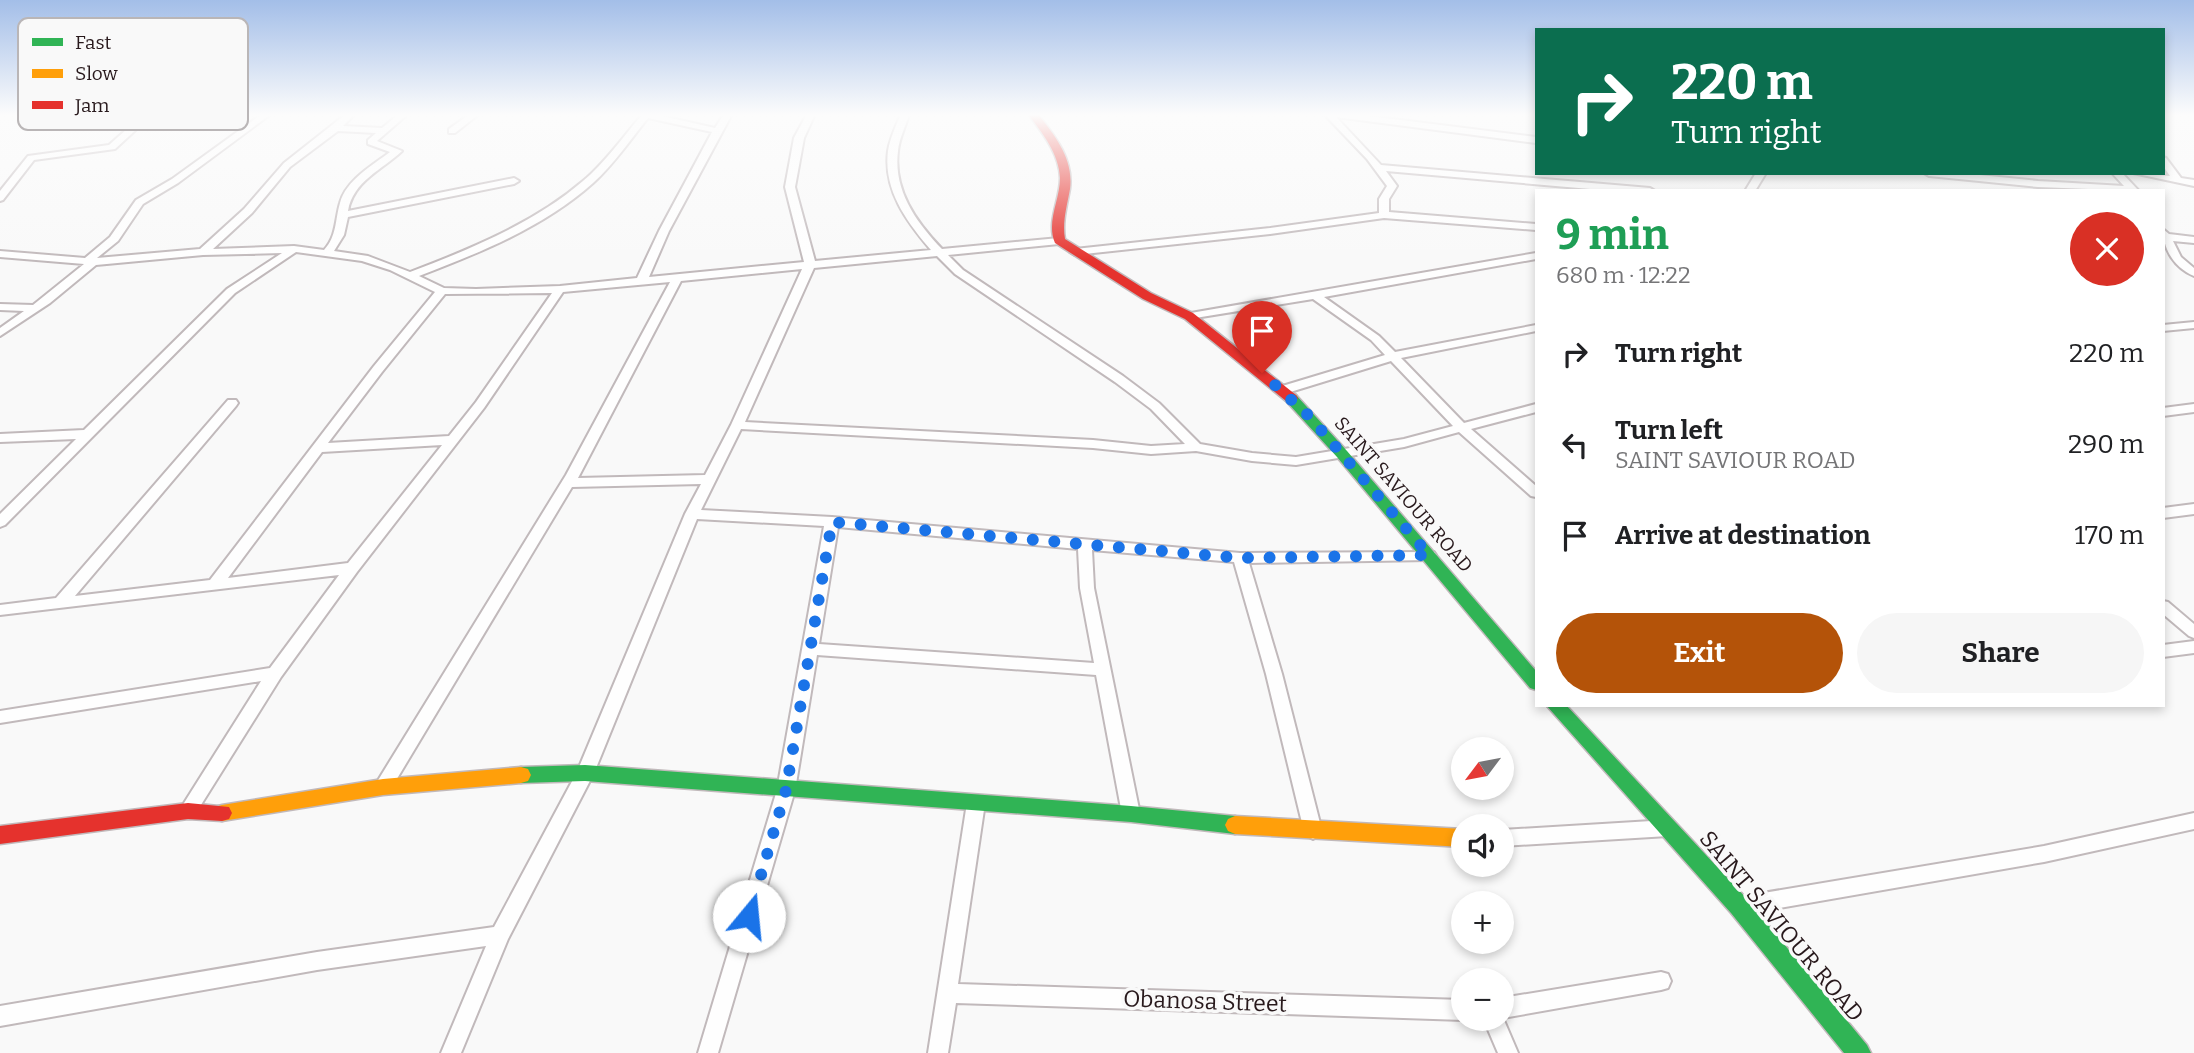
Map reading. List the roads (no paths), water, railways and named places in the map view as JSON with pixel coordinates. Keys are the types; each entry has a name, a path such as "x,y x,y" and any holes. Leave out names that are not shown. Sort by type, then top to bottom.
{"street":[{"path":"0,198 27,163"},
{"path":"0,333 34,308 114,239 139,202 200,163"},
{"path":"203,252 248,211 289,163"},
{"path":"327,253 337,242 346,199 370,171 381,163"},
{"path":"409,276 455,257 532,219 568,197 607,163"},
{"path":"642,280 701,163"},
{"path":"451,1053 500,935 585,773 692,514 737,425 810,264 790,187 794,163"},
{"path":"893,163 894,179 902,203 939,252 959,272 1137,392 1196,447"},
{"path":"0,254 90,261 203,252 294,249 364,258 442,291 560,289 1059,241 1057,218 1066,174 1062,163"},
{"path":"1374,163 1392,186 1384,199 1384,215"},
{"path":"2165,163 2178,180"},
{"path":"1378,168 1626,189"},
{"path":"1949,175 2117,189"},
{"path":"2120,175 2132,189"},
{"path":"2149,175 2194,183"},
{"path":"344,215 514,181"},
{"path":"1075,252 1270,231 1384,215 1535,227"},
{"path":"2165,237 2194,240"},
{"path":"2165,237 2177,260 2194,273"},
{"name":"SAINT SAVIOUR ROAD","path":"1059,241 1138,291 1189,316 1283,390 1342,454 1535,682"},
{"path":"1,520 155,370 192,327 230,291 294,249"},
{"path":"1189,316 1535,256"},
{"path":"383,787 568,483 677,278"},
{"path":"188,811 275,673 352,568 453,440 560,289"},
{"path":"215,584 442,291"},
{"path":"1316,296 1367,332 1394,356 1462,428 1535,492"},
{"path":"0,307 34,308"},
{"path":"2165,328 2194,325"},
{"path":"1283,390 1436,345 1535,328"},
{"path":"60,603 232,403"},
{"path":"737,425 1093,444 1151,450 1196,447 1252,457 1297,461 1404,443 1535,408"},
{"path":"2165,412 2194,408"},
{"path":"0,438 90,434"},
{"path":"318,448 453,440"},
{"path":"568,483 710,479"},
{"path":"2165,513 2194,509"},
{"path":"692,514 832,522 1240,558 1429,555"},
{"path":"708,1053 786,790 832,522"},
{"path":"1085,545 1087,588 1131,814"},
{"path":"1240,558 1274,674 1313,831"},
{"path":"0,610 352,568"},
{"path":"2165,608 2194,632"},
{"path":"2165,651 2194,648"},
{"path":"810,649 1103,670"},
{"path":"0,717 275,673"},
{"name":"SAINT SAVIOUR ROAD","path":"1557,707 1739,906 1859,1053"},
{"path":"0,835 188,811 229,813 383,787 505,775 585,773 1131,814 1313,831 1451,837"},
{"path":"938,1053 976,803"},
{"path":"1739,906 2044,854 2194,821"},
{"path":"1514,837 1668,828"},
{"path":"0,1016 317,961 500,935"},
{"path":"1514,1007 1661,981"},
{"name":"Obanosa Street","path":"947,993 1451,1010"},
{"path":"1499,1031 1508,1053"}]}
